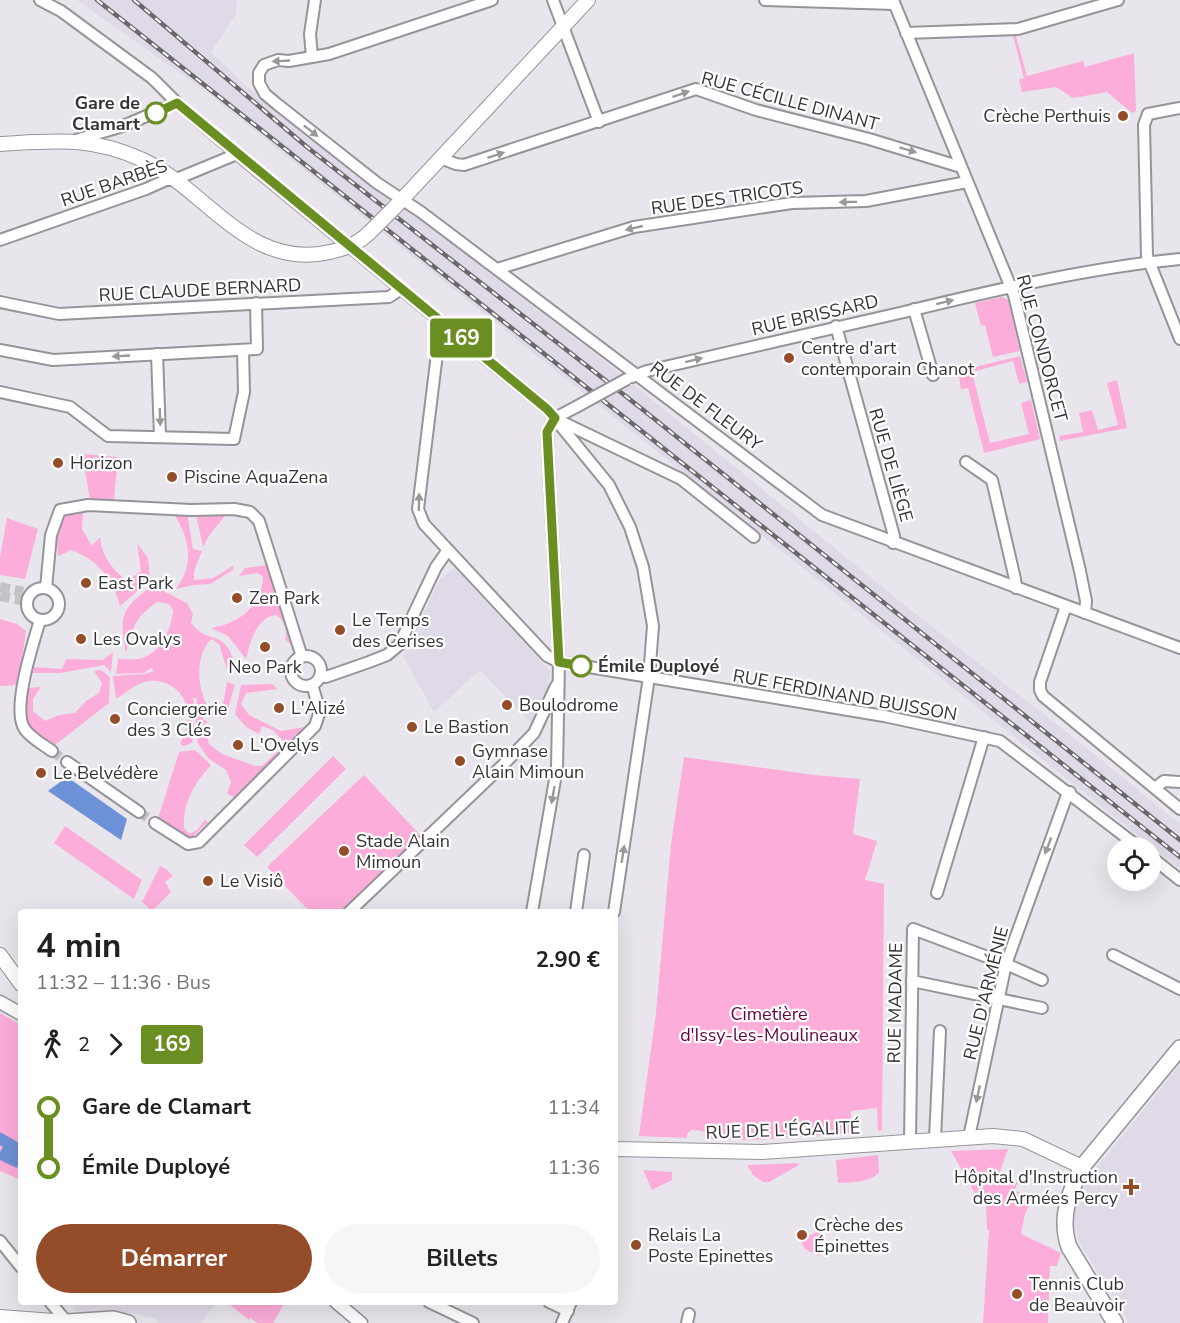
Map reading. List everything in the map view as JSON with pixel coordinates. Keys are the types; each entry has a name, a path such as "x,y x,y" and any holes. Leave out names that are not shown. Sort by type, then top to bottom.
{"main road":[{"path":"0,144 76,140 111,147 145,161 219,216 266,247 288,253 319,254 350,247 360,242 398,203 588,0"},
{"path":"45,141 110,153 130,160 170,180"},
{"path":"0,955 18,980"},
{"path":"0,963 18,985"},
{"path":"1115,1323 1069,1247 1064,1219 1067,1203 1072,1186 1082,1167 1180,1047"},
{"name":"RUE DE L'ÉGALITÉ","path":"618,1150 762,1152 993,1136 1023,1139 1082,1167"},
{"path":"11,1320 66,1323 113,1319 127,1323"}],"street":[{"path":"40,0 61,11 152,78 177,103 237,154 547,409 609,485 630,527 643,567 652,626 649,677 614,909"},
{"path":"315,0 310,33 315,57 492,0"},
{"path":"553,0 599,122"},
{"path":"765,0 893,2"},
{"path":"906,33 1018,29 1118,0"},
{"name":"RUE CONDORCET","path":"893,2 1011,286 1080,571 1086,601 1085,613"},
{"name":"RUE DE FLEURY","path":"315,57 290,61 278,60 264,65 258,77 261,88 265,94 377,183 398,203 497,269 632,377 822,515 1180,648"},
{"name":"RUE CÉCILLE DINANT","path":"440,158 464,165 696,89 756,110 869,139 961,167"},
{"path":"76,140 116,128 177,103"},
{"path":"1179,333 1147,256 1144,120 1150,112 1180,108"},
{"path":"111,147 111,136 116,128"},
{"name":"RUE BARBÈS","path":"0,240 146,189 237,154"},
{"name":"RUE DES TRICOTS","path":"497,269 634,227 792,203 866,201 967,182"},
{"name":"RUE BRISSARD","path":"555,418 632,377 836,326 1011,286 1180,259"},
{"name":"RUE CLAUDE BERNARD","path":"0,302 59,314 389,297 401,289"},
{"path":"0,350 53,360 257,349 256,303"},
{"path":"914,309 933,375"},
{"path":"441,321 418,509 423,524 547,656 559,662"},
{"name":"RUE DE LIÈGE","path":"836,326 894,536 893,543"},
{"path":"0,392 70,407 108,436 234,439 244,392 238,350"},
{"path":"157,354 160,437"},
{"path":"555,418 681,479 754,537"},
{"path":"532,909 558,768 558,736 555,723 559,662 547,432 555,418"},
{"path":"581,449 593,436"},
{"path":"966,462 992,480 1016,579 1016,588"},
{"path":"46,588 51,535 60,510 88,505 191,510 234,509 250,512 259,521 302,657"},
{"path":"155,823 188,844 199,842 315,726 320,711 319,679 320,668 317,661 310,657 302,657 292,664 292,676 300,685 319,679 369,662 387,655 399,645 436,567 448,550"},
{"path":"37,588 46,588 55,593 59,602 54,616 40,620 28,610 25,597 37,588"},
{"path":"1066,606 1040,682 1043,696 1180,808"},
{"path":"40,620 28,661 19,717 25,731 52,751"},
{"name":"RUE FERDINAND BUISSON","path":"559,662 984,736 1000,741 1016,751 1126,837"},
{"path":"352,909 534,733 558,680"},
{"path":"534,733 555,723"},
{"path":"937,893 984,736"},
{"path":"68,762 140,812"},
{"path":"1155,788 1164,781 1180,783"},
{"name":"RUE D'ARMÉNIE","path":"969,1137 1006,964 1024,910 1070,792"},
{"path":"576,909 584,855"},
{"path":"1161,865 1180,880"},
{"name":"RUE MADAME","path":"910,1141 913,929 1006,964"},
{"path":"1113,955 1180,989"},
{"path":"1006,964 1042,980"},
{"path":"912,981 1042,1008"},
{"path":"0,1002 18,1012"},
{"path":"935,1139 940,1030"},
{"path":"0,1241 18,1263"},
{"path":"52,1305 66,1323"},
{"path":"339,1305 360,1323"},
{"path":"435,1305 473,1323"},
{"path":"562,1323 569,1306"}],"shaded area":[{"path":"77,0 237,0 236,14 211,52 244,84 617,371 912,611 1180,824 1180,869 1161,854 1161,837 1140,837 205,91"},
{"path":"455,568 550,671 547,692 532,724 480,670 434,712 403,656 440,579"},
{"name":"Hôpital d'Instruction des Armées Percy","path":"1180,1065 1180,1323 1129,1323 1079,1242 1074,1225 1074,1207 1077,1196 1088,1178"},
{"path":"75,1305 215,1305 201,1323 161,1323 153,1318 131,1313 79,1313 73,1310"}],"green space":[{"path":"1013,36 1016,36 1027,76 1083,61 1085,67 1134,53 1136,111 1132,113 1107,92 1073,98 1056,87 1022,92 1019,80 1024,78"},
{"path":"1002,297 1008,300 1020,351 993,357 985,325 981,326 975,303"},
{"path":"1020,356 1027,382 1019,384 1013,361 972,372 990,443 1029,434 1021,403 1031,400 1040,439 984,453 968,388 961,389 958,371"},
{"path":"1117,380 1127,428 1060,441 1059,436 1083,432 1079,413 1092,410 1098,430 1118,425 1107,383"},
{"path":"82,454 118,457 114,500 90,499"},
{"path":"83,512 82,529 92,546 100,537 103,551 109,562 127,581 141,571 137,543 148,558 150,580 120,606 109,579 97,565 71,550 58,556 57,540 62,515"},
{"path":"187,513 193,549 202,551 194,571 194,580 213,578 233,566 233,570 210,584 176,589 186,570 188,552 184,533 174,514"},
{"path":"196,514 225,516 210,534 203,547"},
{"path":"7,518 38,529 25,579 0,575 0,558"},
{"path":"268,565 294,647 285,639 286,629 282,620 277,615 270,616 255,631 246,659 228,636 211,628 231,622 247,612 258,597 263,577 258,573 239,576 245,568"},
{"path":"154,586 187,603 193,614 191,623 204,634 226,645 235,664 228,672 219,644 211,639 202,655 199,674 202,693 210,710 216,711 223,704 227,682 235,685 227,712 216,718 205,713 203,719 208,722 199,727 195,720 197,698 193,698 195,707 192,720 195,727 192,743 184,746 180,744 187,724 188,709 177,690 165,683 149,681 136,686 116,699 113,676 145,674 154,671 151,668 144,673 116,674 118,659 138,659 152,653 163,640 170,625 173,610 169,604 157,602 139,618 126,653 123,638 125,613 138,597"},
{"path":"0,619 17,624 26,631 18,685 0,686"},
{"path":"113,652 111,672 104,665 60,673 32,673 32,667 62,669 66,659 103,660"},
{"path":"101,670 110,677 109,703 55,745 28,727 23,717 29,688 41,687 33,699 33,711 45,721 59,715 75,713 86,701 99,693 102,683 94,671"},
{"path":"272,684 278,689 246,693 241,704 249,715 281,731 305,727 287,745 273,730 262,726 259,734 246,727 235,714 241,685"},
{"path":"206,732 209,744 222,754 255,766 262,766 278,751 279,754 234,797 227,794 231,782 226,770 208,758 197,742 199,735"},
{"path":"195,750 211,765 199,779 185,810 184,828 190,834 197,830 205,820 208,822 192,837 181,835 158,819 179,752"},
{"path":"333,756 346,769 257,857 244,845"},
{"name":"Cimetière d'Issy-les-Moulineaux","path":"684,757 860,779 853,834 877,841 865,880 884,884 882,1130 878,1131 877,1108 851,1111 850,1133 754,1140 706,1139 703,1131 691,1130 687,1138 639,1136 656,1013 671,844"},
{"name":"Stade Alain Mimoun","path":"364,775 420,835 342,909 307,909 267,867"},
{"path":"65,826 142,880 134,899 54,843"},
{"path":"160,866 166,869 173,876 165,882 171,892 154,909 150,909 142,902"},
{"path":"0,1013 18,1023 18,1179 0,1171"},
{"name":"Tennis Club de Beauvoir","path":"1008,1149 999,1174 1018,1182 1014,1191 1034,1197 1025,1214 1021,1234 1061,1253 1057,1266 1050,1266 1048,1323 983,1323 989,1230 987,1230 986,1202 979,1201 951,1151"},
{"path":"878,1155 879,1173 870,1179 838,1183 836,1160"},
{"path":"797,1163 799,1165 769,1182 763,1182 753,1175 747,1165"},
{"path":"643,1170 672,1172 672,1180 652,1190"},
{"path":"819,1231 826,1246 819,1256 805,1249 800,1240"},
{"path":"230,1305 283,1305 273,1323 258,1323 250,1318 249,1320"}],"water":[{"path":"67,777 127,819 121,840 48,791"},
{"path":"0,1132 18,1142 17,1168 0,1160 3,1147 0,1145"}],"tunnel":[{"path":"0,587 23,592"},
{"path":"0,596 21,600"},
{"path":"52,751 67,762"},
{"path":"139,812 155,823"}],"railway":[{"path":"97,0 1180,857"},
{"path":"134,0 307,147 637,405 1180,840"}],"bus line":[{"name":"169","path":"156,113 177,103 555,418 547,432 559,662 581,666"}],"place":[{"name":"Gare de Clamart","path":"156,113"},
{"name":"Crèche Perthuis","path":"1123,116"},
{"name":"Centre d'art contemporain Chanot","path":"789,358"},
{"name":"Horizon","path":"58,463"},
{"name":"Piscine AquaZena","path":"172,477"},
{"name":"East Park","path":"86,583"},
{"name":"Zen Park","path":"237,598"},
{"name":"Le Temps des Cerises","path":"340,630"},
{"name":"Les Ovalys","path":"81,639"},
{"name":"Neo Park","path":"265,647"},
{"name":"Émile Duployé","path":"581,666"},
{"name":"Boulodrome","path":"507,705"},
{"name":"L'Alizé","path":"279,708"},
{"name":"Conciergerie des 3 Clés","path":"115,719"},
{"name":"Le Bastion","path":"412,727"},
{"name":"L'Ovelys","path":"238,745"},
{"name":"Gymnase Alain Mimoun","path":"460,761"},
{"name":"Le Belvédère","path":"41,773"},
{"name":"Stade Alain Mimoun","path":"344,851"},
{"name":"Le Visiô","path":"208,881"},
{"name":"Hôpital d'Instruction des Armées Percy","path":"1131,1187"},
{"name":"Crèche des Épinettes","path":"802,1235"},
{"name":"Relais La Poste Epinettes","path":"636,1245"},
{"name":"Tennis Club de Beauvoir","path":"1017,1294"}]}
